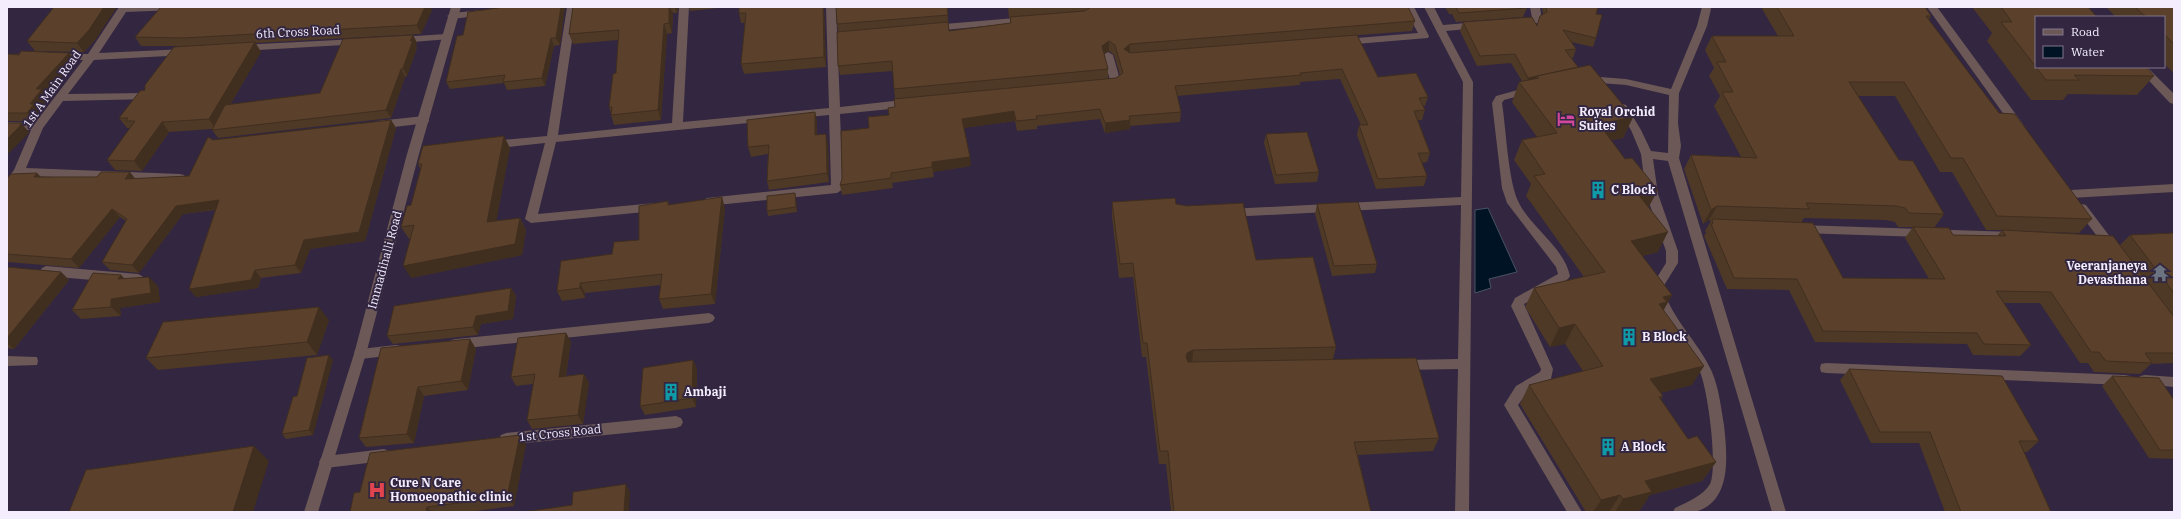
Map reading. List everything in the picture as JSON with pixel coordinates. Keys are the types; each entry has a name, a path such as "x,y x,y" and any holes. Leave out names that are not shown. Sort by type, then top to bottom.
{"street":[{"path":"124,8 176,7"},
{"path":"572,7 552,138 531,219 664,206"},
{"path":"677,125 684,7"},
{"path":"696,203 837,189 834,111 836,36 831,7"},
{"path":"1336,43 1424,36 1409,7"},
{"path":"1429,7 1468,82 1462,512"},
{"path":"1506,23 1537,21 1535,7"},
{"path":"1932,7 2025,133"},
{"name":"1st A Main Road","path":"7,187 19,172 38,127 91,57 124,8"},
{"path":"1706,9 1702,26 1674,93 1673,123 1675,146 1673,158 1779,512"},
{"path":"454,12 490,12"},
{"name":"Immadihalli Road","path":"311,512 360,354 413,154 454,12"},
{"path":"919,29 1038,20"},
{"path":"1440,28 1491,24"},
{"path":"391,40 446,37"},
{"name":"6th Cross Road","path":"233,49 367,42"},
{"path":"45,56 91,57 193,51"},
{"path":"1092,85 1116,83 1108,54"},
{"path":"2142,68 2174,100"},
{"path":"1574,82 1586,80 1626,82 1674,93"},
{"path":"1586,80 1605,90"},
{"path":"1540,88 1505,96 1500,98 1497,102 1508,188 1519,212 1562,266 1564,276 1519,301 1517,306 1547,370 1546,375 1521,390 1510,405 1575,512"},
{"path":"60,98 147,97"},
{"path":"1615,99 1636,130 1647,154 1654,200 1672,251 1672,263 1657,287 1658,291 1707,374 1713,396 1720,468 1718,483 1708,497 1680,512"},
{"path":"483,146 677,125 920,102"},
{"path":"364,127 424,120"},
{"path":"7,126 38,127"},
{"path":"413,154 429,152"},
{"path":"1647,154 1673,158"},
{"path":"19,172 192,178"},
{"path":"2062,182 2120,258"},
{"path":"2071,194 2174,188"},
{"path":"1217,214 1467,201"},
{"path":"1788,229 2027,237"},
{"path":"2091,239 2107,240"},
{"path":"30,270 138,279"},
{"path":"440,346 709,318"},
{"path":"360,354 408,349"},
{"path":"7,361 32,361"},
{"path":"1386,366 1464,364"},
{"path":"1826,368 2174,382"},
{"name":"1st Cross Road","path":"496,440 676,422"},
{"path":"326,462 396,453"}],"water":[{"path":"1488,208 1517,272 1489,279 1491,288 1475,293 1475,210"}],"building":[{"path":"54,7 104,7 89,30 77,43 27,41"},
{"path":"161,7 425,7 417,25 183,38 135,37"},
{"path":"505,7 561,7 556,38 551,38 542,78 503,82 505,75 446,82 457,36 463,35 468,12"},
{"path":"573,7 669,7 669,23 664,24 658,110 611,115 612,107 609,107 613,74 616,73 619,30 569,34"},
{"path":"739,7 823,7 824,57 741,64 746,13 739,13"},
{"path":"836,7 947,7 948,15 837,24"},
{"path":"1091,7 1408,7 1415,21 1130,44 1124,49 1130,53 1357,35 1378,77 1416,73 1428,97 1419,98 1425,110 1414,111 1430,153 1418,153 1427,176 1378,179 1359,125 1368,125 1342,69 1300,73 1301,75 1175,86 1181,112 1129,116 1130,120 1105,123 1100,109 1036,116 1037,119 1016,121 1014,111 962,119 970,157 932,162 932,167 891,173 891,178 840,185 842,179 841,131 869,128 868,117 889,115 888,108 895,107 894,99 1116,78 1123,73 1115,45 1109,41 1102,46 1108,69 894,89 892,61 838,66 837,32 948,22 949,31 1011,23 1010,17 1085,11"},
{"path":"1456,7 1526,7 1527,8 1459,13"},
{"path":"1546,7 1598,7 1596,14 1602,15 1596,38 1563,30 1576,49 1565,50 1578,67 1528,78 1515,54 1480,56 1463,22 1532,17 1537,26 1540,16 1547,12"},
{"path":"1777,7 1925,7 1931,16 1926,16 1999,113 2015,114 2092,219 1997,216 1963,158 1951,158 1904,82 1849,82 1899,160 1913,161 1944,214 1909,213 1905,208 1896,206 1806,203 1809,209 1717,206 1711,210 1691,155 1757,158 1722,92 1733,92 1717,62 1726,62 1712,36 1794,36"},
{"path":"2001,7 2088,7 2096,16 2035,16 2035,66 2001,22 2012,22"},
{"path":"2135,7 2174,7 2174,44 2165,35 2165,16 2145,16"},
{"path":"413,35 410,41 413,40 403,68 401,69 386,110 212,130 225,105 320,93 343,39"},
{"path":"255,42 209,119 162,122 134,161 107,160 135,121 126,121 128,118 119,118 140,91 145,90 145,85 174,47"},
{"path":"21,51 69,53 36,89 42,89 30,104 34,104 27,113 7,113 7,54 19,55"},
{"path":"1590,65 1633,117 1599,124 1625,159 1632,158 1658,190 1638,194 1668,232 1631,241 1672,295 1663,297 1667,302 1659,304 1704,366 1650,379 1663,396 1659,397 1688,439 1697,436 1716,462 1645,481 1652,492 1623,499 1620,495 1601,500 1529,385 1603,366 1575,324 1559,328 1534,288 1605,272 1534,176 1545,174 1522,140 1557,133 1519,82 1539,78 1537,76"},
{"path":"2037,68 2147,68 2154,76 2074,75 2079,80 2046,80"},
{"path":"815,112 815,135 826,134 827,173 767,181 769,145 748,147 747,120"},
{"path":"391,120 359,232 304,240 295,265 255,270 251,280 189,289 219,200 176,206 132,265 102,262 127,219 112,209 71,259 7,254 7,179 11,174 37,173 34,177 97,177 101,172 130,172 125,179 189,176 208,137 213,140"},
{"path":"7,123 21,123 20,126 7,139"},
{"path":"1307,132 1319,172 1276,175 1266,134"},
{"path":"504,136 487,222 520,218 515,244 403,266 414,225 401,227 407,206 411,205 422,164 418,164 423,146"},
{"path":"795,193 796,207 767,211 767,196"},
{"path":"722,197 711,294 659,299 662,274 580,283 580,288 557,291 561,261 612,254 614,242 639,240 639,206 668,201 668,205"},
{"path":"1175,198 1176,204 1187,206 1243,203 1256,260 1313,257 1336,347 1193,350 1187,353 1186,357 1188,362 1416,358 1439,438 1354,442 1371,512 1174,512 1168,451 1160,451 1147,343 1143,343 1133,263 1120,264 1112,202"},
{"path":"1358,202 1377,264 1334,266 1317,204"},
{"path":"1712,219 1813,223 1843,278 1945,279 1913,227 1949,228 1953,235 2006,236 2002,230 2113,236 2174,317 2174,353 2145,353 2152,363 2106,361 2099,352 2091,352 2051,292 1996,291 2031,345 1984,344 1977,333 1823,331 1797,279 1734,278 1711,224 1713,224"},
{"path":"2174,233 2174,293 2130,235"},
{"path":"7,267 61,272 7,338"},
{"path":"93,273 121,275 118,279 149,277 151,293 111,299 111,307 72,310"},
{"path":"511,288 508,311 476,316 473,327 387,336 394,306"},
{"path":"319,307 307,342 146,358 163,322"},
{"path":"566,333 559,377 584,374 578,415 527,420 535,374 511,377 518,338"},
{"path":"470,339 461,381 418,387 407,434 359,438 381,348"},
{"path":"329,355 309,430 282,434 293,397 297,396 307,358"},
{"name":"Ambaji","path":"693,360 692,398 640,406 643,368"},
{"path":"1849,369 2002,376 2039,441 2019,441 2051,512 1961,512 1930,432 1880,432"},
{"path":"2112,376 2159,378 2174,400 2174,450 2160,450"},
{"path":"520,435 507,497 427,507 426,512 350,512 354,493 360,492 370,453"},
{"path":"254,446 233,512 69,512 86,470"},
{"path":"626,484 624,512 524,512 572,505 573,492"}],"place":[{"name":"Royal Orchid Suites","path":"1566,119"},
{"name":"C Block","path":"1598,190"},
{"name":"Veeranjaneya Devasthana","path":"2160,273"},
{"name":"B Block","path":"1629,337"},
{"name":"Ambaji","path":"671,392"},
{"name":"A Block","path":"1608,447"},
{"name":"Cure N Care Homoeopathic clinic","path":"377,490"}]}
